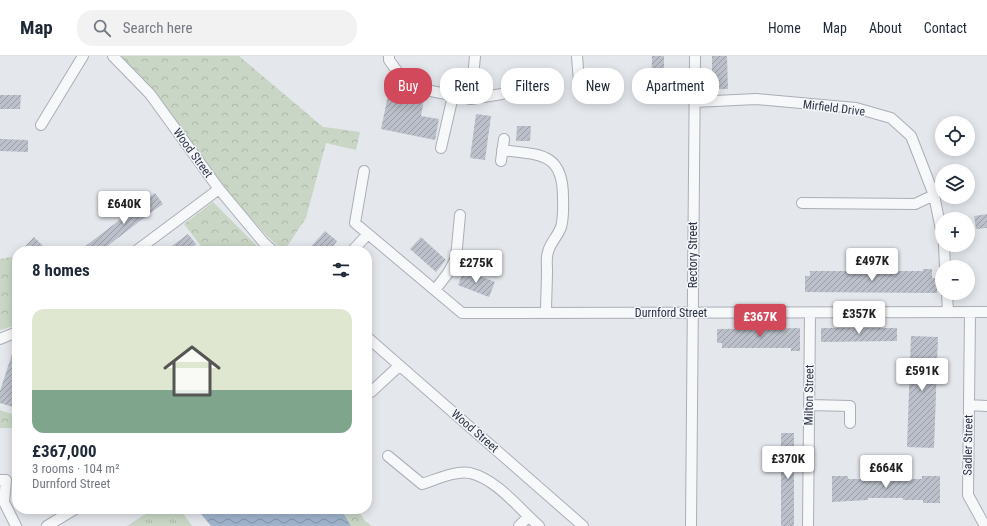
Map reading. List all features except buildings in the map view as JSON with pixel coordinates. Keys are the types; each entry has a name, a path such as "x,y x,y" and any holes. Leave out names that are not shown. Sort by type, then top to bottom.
{"street":[{"path":"41,125 83,56"},
{"name":"Wood Street","path":"113,56 150,94 219,189 267,246"},
{"path":"389,56 389,60 402,78 414,86 440,93"},
{"path":"474,68 475,56"},
{"path":"577,56 578,68"},
{"name":"Rectory Street","path":"695,56 695,68"},
{"name":"Mirfield Drive","path":"719,101 756,99 856,108 891,118 911,136 934,195 937,212"},
{"path":"441,148 451,104"},
{"name":"Rectory Street","path":"690,526 694,104"},
{"path":"501,161 504,139"},
{"path":"502,150 543,157 555,164 561,177 563,187 563,219 557,236 548,251 546,313"},
{"name":"Durnford Street","path":"364,171 355,223 462,313 987,312"},
{"path":"143,246 219,189"},
{"path":"802,203 915,204 934,195"},
{"path":"435,290 448,273 456,258 460,215"},
{"path":"357,246 368,234"},
{"path":"947,300 948,312"},
{"name":"Sadler Street","path":"970,312 968,495 986,526"},
{"name":"Milton Street","path":"808,526 810,313"},
{"path":"0,339 12,334"},
{"name":"Wood Street","path":"372,342 583,526"},
{"path":"372,391 399,366"},
{"path":"809,405 850,406 850,424"},
{"path":"968,406 987,406"},
{"path":"388,456 422,484 450,474 469,473 488,480 539,526"},
{"path":"0,480 6,480 4,502 16,526"},
{"path":"47,526 67,514"},
{"path":"519,526 528,517"}],"green space":[{"path":"119,56 239,56 323,127 360,132 356,150 326,143 306,218 287,246 278,246 232,198 153,89"},
{"path":"213,202 257,246 201,246 184,224"},
{"path":"12,257 12,326 0,330 0,259"},
{"path":"0,410 12,414 12,428 0,428"},
{"path":"145,514 184,514 192,526 127,526"},
{"path":"344,514 360,514 365,521 372,526 351,526"}],"water":[{"path":"201,514 344,514 351,526 211,526"}]}
